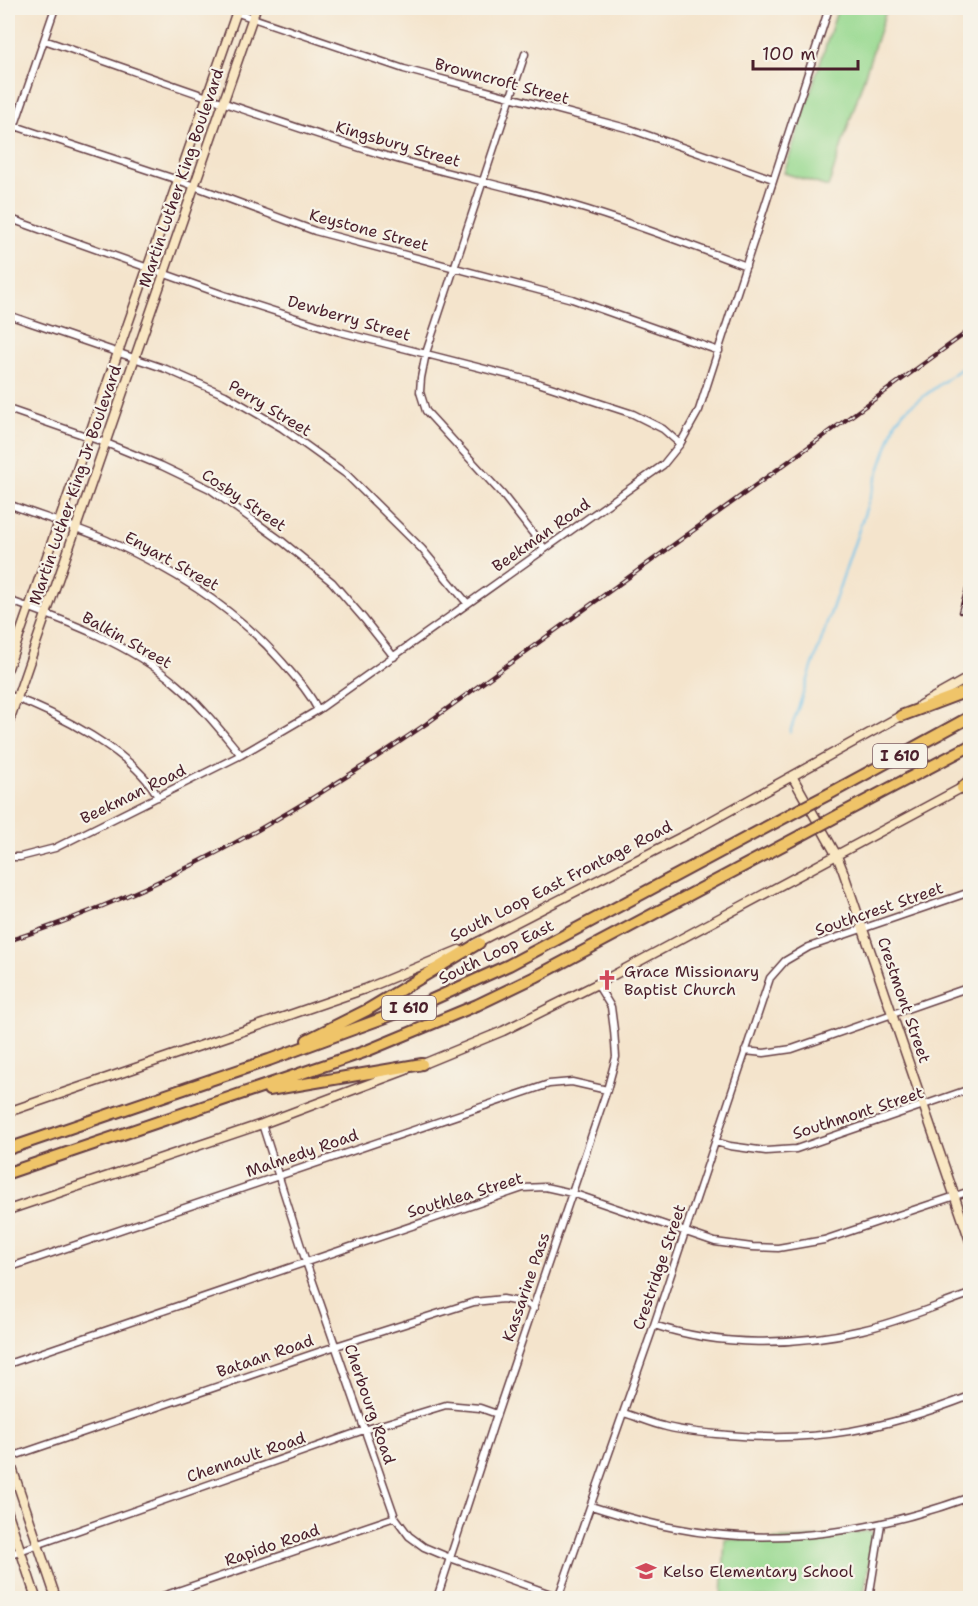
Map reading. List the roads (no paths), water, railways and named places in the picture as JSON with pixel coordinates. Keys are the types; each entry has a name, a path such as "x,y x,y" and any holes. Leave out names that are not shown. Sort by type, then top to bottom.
{"highway":[{"path":"901,716 970,690"},
{"name":"South Loop East","path":"8,1149 269,1060 427,1002 509,965 970,717"},
{"name":"I 610","path":"8,1173 364,1052 477,1005 536,977 970,746"},
{"path":"269,1060 367,1010 479,942"},
{"path":"239,1095 422,1064"}],"main road":[{"name":"Martin Luther King Boulevard","path":"135,358 256,8"},
{"name":"Martin Luther King Boulevard","path":"129,321 237,10"},
{"name":"Martin Luther King Jr Boulevard","path":"8,668 129,321"},
{"name":"Martin Luther King Jr Boulevard","path":"8,724 12,697 46,615 135,358"},
{"name":"South Loop East Frontage Road","path":"8,1112 365,989 479,942 693,831 970,677"},
{"name":"Crestmont Street","path":"792,776 837,856 864,928 970,1241"},
{"path":"8,1210 262,1124 503,1031 597,984 968,784"},
{"path":"8,1457 56,1599"},
{"path":"8,1513 36,1599"}],"street":[{"path":"8,145 55,8"},
{"name":"Browncroft Street","path":"223,8 237,10 404,69 630,129 773,179"},
{"name":"Beekman Road","path":"8,857 20,857 55,848 241,755 318,710 663,465 680,444 699,410 829,8"},
{"name":"Kingsbury Street","path":"44,40 327,138 412,164 575,206 636,225 746,266"},
{"path":"525,54 426,353 420,392 426,411 503,495 545,549"},
{"name":"Keystone Street","path":"15,126 178,180 315,231 572,299 718,351"},
{"name":"Dewberry Street","path":"8,218 164,274 336,331 532,381 633,414 663,429 680,444"},
{"name":"Perry Street","path":"8,315 166,369 225,395 282,428 346,474 422,549 467,603"},
{"name":"Cosby Street","path":"8,409 106,442 210,489 283,542 332,582 393,657"},
{"name":"Enyart Street","path":"8,504 109,541 161,566 214,598 264,641 309,693 318,710"},
{"name":"Balkin Street","path":"8,600 110,642 140,659 176,683 241,755"},
{"path":"12,697 73,723 120,756 151,785 158,797"},
{"name":"Southcrest Street","path":"797,954 809,947 970,891"},
{"name":"Crestridge Street","path":"559,1598 686,1232 770,978 785,961 797,954"},
{"name":"Kassarine Pass","path":"437,1599 607,1090 616,1057 611,1007 597,984"},
{"path":"745,1051 764,1053 792,1049 970,987"},
{"name":"Malmedy Road","path":"8,1268 549,1084 572,1082 607,1090"},
{"name":"Southmont Street","path":"716,1142 766,1151 796,1149 970,1089"},
{"name":"Cherbourg Road","path":"262,1124 306,1262 395,1517 409,1536 424,1547 559,1598"},
{"name":"Southlea Street","path":"8,1364 523,1188 544,1187 572,1194 715,1242 778,1248 804,1245 970,1191"},
{"path":"654,1325 673,1331 715,1338 763,1343 810,1341 864,1330 970,1294"},
{"name":"Bataan Road","path":"8,1457 336,1346 474,1302 503,1299 525,1303 534,1308"},
{"path":"624,1413 663,1426 697,1432 769,1438 833,1435 873,1428 912,1417 970,1396"},
{"name":"Chennault Road","path":"8,1555 364,1430 446,1405 480,1408 497,1414"},
{"path":"591,1506 676,1529 741,1535 809,1535 881,1524 970,1497"},
{"name":"Rapido Road","path":"157,1599 395,1517"},
{"path":"869,1599 881,1524"}],"waterway":[{"path":"790,732 896,421 905,410 970,362"}],"railway":[{"path":"8,941 71,919 171,876 259,830 344,778 426,724 970,330"},
{"path":"960,612 970,579"}],"place":[{"name":"Grace Missionary Baptist Church","path":"607,980"},
{"name":"Kelso Elementary School","path":"646,1571"}]}
